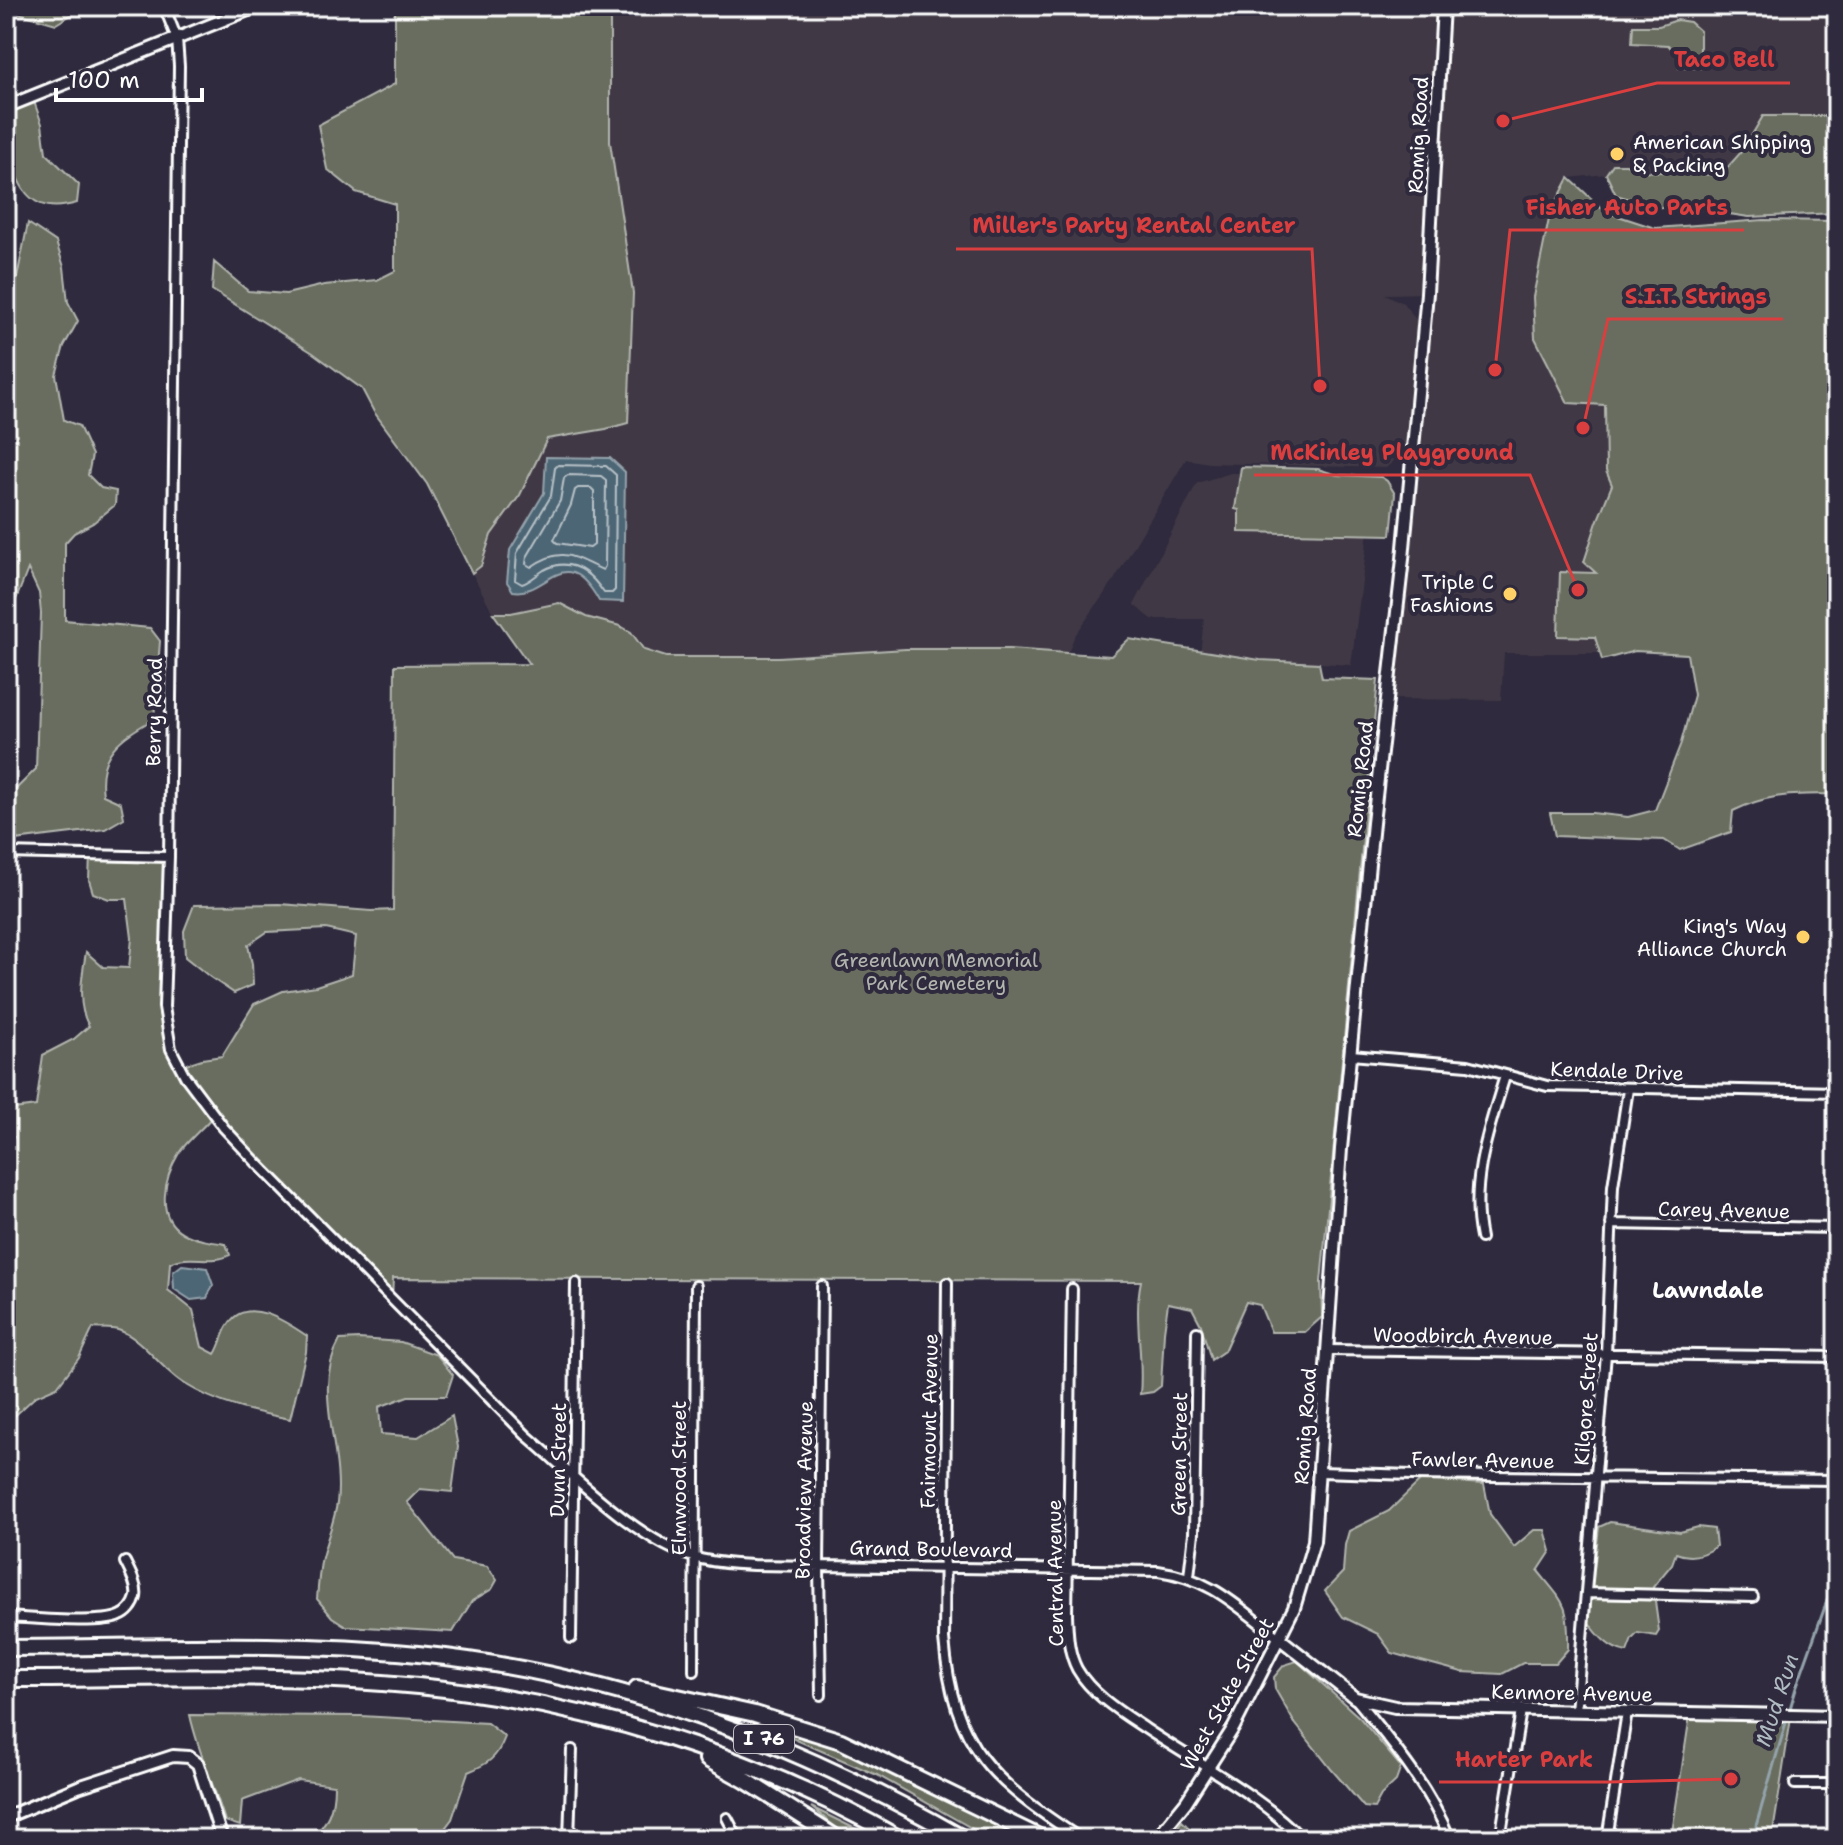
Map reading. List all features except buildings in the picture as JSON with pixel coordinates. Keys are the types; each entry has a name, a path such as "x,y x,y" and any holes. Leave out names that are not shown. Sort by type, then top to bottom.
{"highway":[{"name":"I 76","path":"6,1648 360,1649 457,1658 549,1675 695,1714 765,1740 857,1781 964,1839"},
{"path":"549,1675 627,1686 803,1727 864,1750 1043,1839"},
{"name":"I 76","path":"6,1679 301,1679 406,1685 539,1705 671,1739 730,1759 793,1785 900,1839"},
{"path":"671,1739 745,1780 838,1839"}],"street":[{"path":"164,6 177,39"},
{"path":"6,107 258,6"},
{"name":"Romig Road","path":"1310,1557 1320,1472 1341,1149 1427,293 1443,6"},
{"name":"Berry Road","path":"177,39 179,138 169,857 164,1007 168,1037 175,1058 193,1089 224,1128 392,1301"},
{"path":"6,853 169,857"},
{"name":"Kendale Drive","path":"1351,1055 1468,1065 1547,1086 1837,1092"},
{"path":"1481,1238 1476,1188 1505,1076"},
{"name":"Kilgore Street","path":"1576,1711 1606,1354 1613,1186 1628,1089"},
{"name":"Carey Avenue","path":"1611,1224 1837,1228"},
{"name":"Dunn Street","path":"571,1638 576,1283"},
{"name":"Fairmount Avenue","path":"947,1283 943,1567 947,1673 951,1695 966,1735 983,1763 999,1779 1081,1839"},
{"name":"Elmwood Street","path":"694,1671 696,1286"},
{"name":"Broadview Avenue","path":"821,1695 822,1286"},
{"name":"Central Avenue","path":"1072,1289 1068,1637 1071,1654 1079,1671 1097,1693 1259,1803 1302,1839"},
{"name":"Grand Boulevard","path":"392,1301 526,1435 574,1477 644,1532 695,1558 753,1565 1158,1571 1189,1576 1216,1590 1355,1698 1416,1774 1450,1839"},
{"name":"Green Street","path":"1189,1576 1194,1533 1197,1332"},
{"name":"Woodbirch Avenue","path":"1328,1350 1837,1357"},
{"name":"Fawler Avenue","path":"1320,1472 1837,1480"},
{"name":"West State Street","path":"1156,1839 1208,1770 1234,1727 1294,1608 1310,1557"},
{"path":"6,1617 86,1619 120,1616 128,1612 136,1597 136,1586 125,1562"},
{"path":"1586,1593 1753,1597"},
{"name":"Kenmore Avenue","path":"1355,1698 1395,1707 1837,1716"},
{"path":"1500,1839 1521,1710"},
{"path":"1607,1839 1627,1712"},
{"path":"569,1839 572,1750"},
{"path":"6,1817 78,1787 173,1756 189,1757 198,1764 222,1839"},
{"path":"1795,1784 1837,1784"},
{"path":"727,1818 738,1839"}],"shaded area":[{"path":"610,6 1837,6 1837,113 1826,116 1763,116 1743,150 1726,169 1715,175 1642,170 1626,164 1613,164 1606,174 1569,178 1550,214 1616,402 1612,485 1597,522 1601,653 1504,653 1501,700 1387,699 1411,460 1396,459 1386,468 1209,463 1186,459 1114,580 1074,637 1068,653 1011,649 906,649 779,657 666,657 644,650 631,632 620,626 544,605 511,613 493,613 472,573 481,566 491,535 520,495 547,439 606,429","holes":["1427,293 1423,329 1403,303 1385,294"]},
{"path":"1323,472 1373,479 1351,665 1200,655 1204,619 1152,619 1134,605 1197,483 1231,473"}],"green space":[{"path":"6,6 86,6 56,24 15,12 6,17"},
{"path":"395,6 610,6 610,142 633,293 628,423 547,439 520,495 491,535 481,566 472,573 427,484 374,412 362,389 313,353 212,290 214,262 248,291 286,294 324,285 377,280 395,271 395,204 356,192 327,169 318,125 395,84"},
{"path":"1677,20 1690,22 1700,31 1700,68 1679,68 1677,54 1668,45 1632,43 1633,26 1659,26"},
{"path":"6,80 15,103 32,96 42,124 46,153 79,185 77,203 47,206 39,203 26,192 16,174 6,174"},
{"path":"1837,113 1837,213 1749,217 1689,208 1661,208 1616,195 1606,174 1613,164 1626,164 1642,171 1715,175 1726,169 1743,150 1763,116 1826,116"},
{"path":"1569,178 1606,212 1655,228 1764,220 1837,221 1837,794 1760,800 1733,811 1731,832 1680,850 1664,840 1555,836 1550,813 1628,817 1655,810 1681,743 1694,695 1687,654 1635,651 1602,660 1595,637 1558,636 1560,572 1596,573 1584,562 1612,485 1606,471 1605,405 1568,403 1535,338 1533,297 1550,214"},
{"path":"28,223 56,242 64,267 68,302 78,321 64,346 56,375 64,420 79,426 92,455 88,475 101,488 116,491 115,505 93,523 74,533 65,543 65,620 150,628 160,641 154,719 121,740 104,768 103,795 121,803 124,818 105,829 6,841 6,799 36,769 41,613 39,593 28,569 6,625 6,370 16,339 13,297"},
{"path":"1241,467 1318,469 1337,475 1381,477 1395,494 1391,535 1239,532 1239,510 1235,509"},
{"name":"Greenlawn Memorial Park Cemetery","path":"559,603 586,617 620,626 631,632 644,650 666,657 779,657 906,649 1009,649 1111,656 1129,639 1260,660 1319,663 1322,678 1378,680 1321,1282 1322,1317 1305,1332 1271,1332 1260,1305 1246,1302 1224,1351 1211,1360 1201,1325 1192,1308 1168,1303 1161,1386 1153,1392 1140,1394 1138,1309 1141,1281 393,1278 392,1301 213,1116 174,1162 166,1184 165,1207 174,1226 183,1233 226,1244 230,1255 170,1263 168,1290 193,1310 202,1347 215,1354 228,1325 245,1312 267,1314 307,1336 290,1419 249,1410 197,1391 177,1378 127,1334 115,1329 93,1328 79,1358 57,1387 36,1396 6,1424 6,1154 14,1137 6,1135 6,1110 36,1106 43,1055 74,1039 89,1026 81,1000 86,952 103,967 129,968 132,938 127,899 109,899 93,893 89,880 90,854 169,857 164,1007 180,1066 222,1056 254,1004 283,991 316,986 352,974 356,936 326,929 267,932 248,945 253,985 234,993 185,957 184,931 194,905 280,904 393,910 395,665 529,664 493,613 511,613"},
{"path":"340,1340 401,1342 437,1355 453,1375 446,1396 408,1396 379,1407 381,1434 418,1437 452,1416 458,1447 452,1492 420,1489 407,1502 453,1560 487,1566 497,1580 492,1589 472,1601 453,1632 346,1626 332,1617 317,1599 321,1562 334,1518 338,1483 328,1379"},
{"path":"1421,1480 1484,1484 1490,1514 1514,1547 1534,1530 1545,1530 1551,1551 1538,1571 1560,1598 1568,1622 1568,1649 1556,1663 1523,1663 1502,1674 1462,1672 1392,1653 1378,1634 1343,1617 1325,1591 1343,1572 1349,1531 1389,1511"},
{"path":"1610,1522 1680,1532 1698,1527 1714,1529 1716,1546 1692,1556 1676,1553 1672,1564 1653,1587 1659,1631 1656,1636 1638,1633 1627,1652 1604,1641 1588,1621 1599,1527"},
{"path":"1297,1661 1360,1718 1401,1767 1396,1781 1381,1795 1374,1808 1364,1807 1332,1770 1294,1722 1275,1689 1274,1677 1284,1665"},
{"path":"727,1710 804,1734 874,1761 1033,1839 991,1839 877,1775"},
{"path":"190,1715 361,1716 487,1723 505,1737 491,1759 468,1772 452,1819 439,1836 424,1839 310,1839 329,1815 334,1785 298,1780 242,1801 240,1826 225,1821"},
{"path":"1690,1715 1791,1718 1772,1839 1671,1839"},
{"path":"811,1807 876,1839 850,1839"},
{"path":"1182,1821 1200,1839 1169,1839"}],"water":[{"path":"546,457 610,458 625,472 623,602 599,601 587,583 576,574 565,572 525,591 513,591 507,582 510,550 544,493"},
{"path":"182,1265 207,1268 213,1285 207,1298 191,1300 174,1289 173,1272"}],"waterway":[{"name":"Mud Run","path":"1757,1839 1756,1826 1796,1688 1837,1573"}],"place":[{"name":"Taco Bell","path":"1503,121"},
{"name":"American Shipping & Packing","path":"1617,154"},
{"name":"Fisher Auto Parts","path":"1495,370"},
{"name":"Miller's Party Rental Center","path":"1320,386"},
{"name":"S.I.T. Strings","path":"1583,428"},
{"name":"McKinley Playground","path":"1578,590"},
{"name":"Triple C Fashions","path":"1510,594"},
{"name":"King's Way Alliance Church","path":"1803,937"},
{"name":"Harter Park","path":"1731,1779"}],"district":[{"name":"Lawndale","path":"1708,1290"}]}
